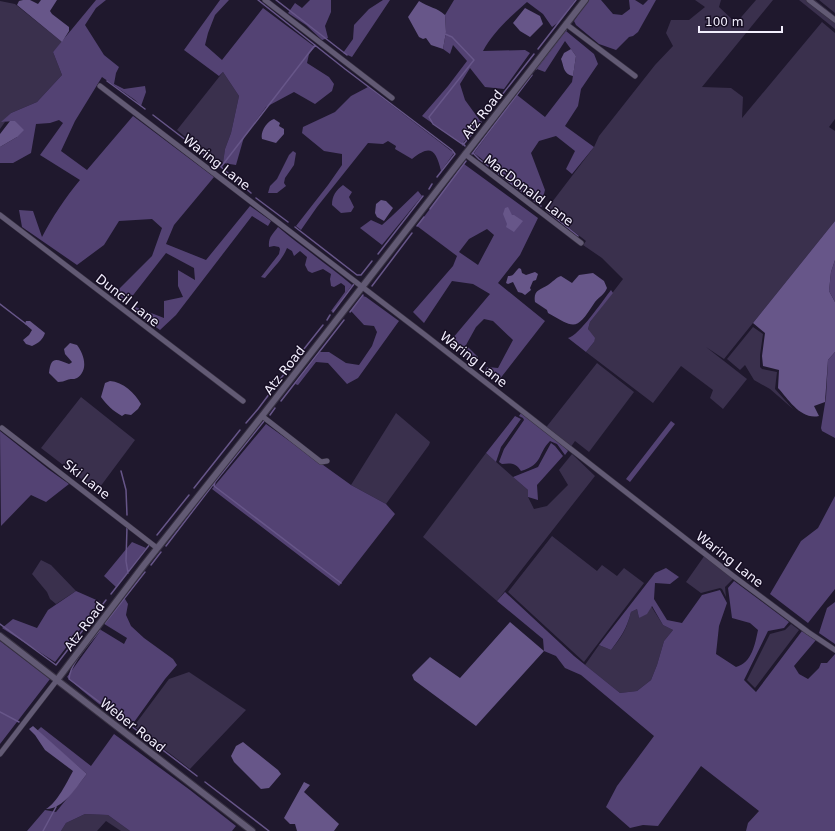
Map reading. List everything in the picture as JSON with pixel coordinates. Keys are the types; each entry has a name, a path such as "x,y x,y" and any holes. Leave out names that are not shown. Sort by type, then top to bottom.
{"street":[{"path":"265,0 392,98"},
{"name":"Atz Road","path":"0,754 158,548 585,0"},
{"path":"809,0 835,20"},
{"path":"566,24 635,76"},
{"name":"Waring Lane","path":"100,86 362,287 732,575 808,632 835,650"},
{"name":"MacDonald Lane","path":"465,154 581,243"},
{"name":"Duncil Lane","path":"0,215 243,402"},
{"path":"262,416 321,462 327,461"},
{"name":"Ski Lane","path":"2,428 158,548"},
{"name":"Weber Road","path":"0,636 252,831"}],"shaded area":[{"path":"30,0 38,4 41,0 57,0 50,11 69,27 69,31 62,42 17,5 19,1"},
{"path":"96,0 106,0 96,8 85,25 104,55 119,67 114,84 124,89 145,86 146,92 141,106 135,100 102,77 75,121 61,151 87,170 133,116 214,177 174,225 166,244 206,260 250,206 271,221 268,226 252,216 176,315 160,330 131,310 133,306 164,318 164,301 183,297 178,286 178,270 195,280 194,268 166,253 127,303 116,292 152,256 162,228 152,219 119,221 104,245 77,265 22,227 19,210 33,211 42,237 60,207 80,180 40,155 63,123 59,120 50,123 36,124 31,153 13,163 0,163 0,147 17,137 15,121 1,122 11,113 37,102 62,75 53,52"},
{"path":"220,0 229,0 215,15 205,45 222,60 263,8 315,47 309,54 307,63 329,77 334,84 332,91 315,104 294,92 266,107 244,137 236,165 223,163 225,149 231,133 239,96 223,72 219,76 184,50"},
{"path":"310,0 331,0 331,12 325,26 328,38 322,40 306,25 288,13 295,3 302,8"},
{"path":"383,0 390,0 352,57 343,53 353,39 354,25 369,9"},
{"path":"454,0 575,0 559,22 552,27 543,14 527,2 492,37 483,51 525,50 530,53 504,89 485,87 470,68 460,84 465,100 481,122 462,144 422,116 467,61 453,45 450,54 443,49 446,32 445,15"},
{"path":"588,0 601,0 613,14 622,15 630,9 629,0 635,0 643,5 648,0 656,0 638,32 629,37 616,50 599,44 576,25 574,21"},
{"path":"695,0 721,0 719,7 736,23 756,0 773,0 702,87 731,88 743,97 742,118 822,22 835,33 835,119 829,127 835,131 835,221 724,359 706,347 747,379 723,409 710,398 713,390 681,366 653,403 586,352 594,342 588,329 590,322 623,279 602,258 583,245 586,241 546,210 594,147 599,136 655,65 673,46 666,33 671,20 689,20 705,7"},
{"path":"799,0 815,0 835,16 835,29"},
{"path":"819,0 835,0 835,13"},
{"path":"0,1 15,4 62,42 53,52 62,75 37,102 11,113 2,122 5,122 0,129"},
{"path":"419,1 445,15 446,32 443,49 431,45 426,38 423,39 419,37 408,17"},
{"path":"525,8 540,16 543,24 530,37 520,31 513,23"},
{"path":"566,31 594,54 598,64 581,89 578,106 565,126 594,147 572,174 566,169 575,151 556,136 539,141 531,153 545,190 541,205 474,153 517,95 545,117 572,82 576,56 565,41 545,72 537,69"},
{"path":"571,49 576,56 573,76 566,72 561,59 564,53"},
{"path":"223,72 239,96 231,133 225,149 223,164 221,167 177,130"},
{"path":"368,87 454,153 441,171 437,158 431,151 423,151 412,159 395,149 396,146 388,141 383,144 368,143 317,207 301,230 296,226 342,165 342,154 324,151 302,133 303,127 335,112 351,96"},
{"path":"274,119 280,123 279,126 284,129 284,134 276,143 262,139 263,130 271,120"},
{"path":"10,121 15,121 24,130 17,137 0,147 0,134"},
{"path":"293,151 296,153 294,165 285,178 284,183 286,186 277,193 268,193 270,186 277,179 289,155"},
{"path":"464,164 538,218 520,255 498,283 545,321 499,380 485,371 487,367 498,368 513,340 493,321 484,319 476,327 466,345 478,357 474,362 464,355 452,339 490,294 473,284 452,281 424,323 413,312 453,266 457,256 417,226","holes":["487,229 494,235 478,265 459,252 469,239"]},
{"path":"343,185 352,192 349,197 354,207 351,212 341,213 332,205 335,194"},
{"path":"418,191 422,196 382,245 360,228 371,220 382,225"},
{"path":"381,200 386,201 393,208 384,221 377,217 375,213 376,204"},
{"path":"508,207 512,215 523,221 514,232 506,227 507,224 503,214 505,208"},
{"path":"835,221 835,260 831,272 829,291 835,302 835,352 828,360 825,402 814,406 819,416 813,416 807,415 796,408 778,388 779,370 763,366 762,356 765,333 753,323"},
{"path":"278,227 352,285 333,312 331,311 345,292 345,286 341,283 334,287 331,286 331,274 323,269 312,273 308,271 305,265 307,257 300,251 294,256 292,251 287,248 280,260 265,278 261,277 279,254 279,247 269,247 270,238"},
{"path":"835,260 835,302 829,291 831,272"},
{"path":"519,268 521,269 522,273 526,275 535,272 538,274 536,280 533,281 530,288 531,290 525,295 518,292 513,282 508,284 506,283 508,276 513,275"},
{"path":"593,273 604,281 607,288 584,318 575,324 564,322 548,313 547,310 535,302 535,295 538,291 561,276 572,283 579,275"},
{"path":"611,290 613,293 590,322 588,329 595,338 594,342 586,352 568,338 573,336 584,325"},
{"path":"363,296 399,321 358,378 347,384 328,363 316,362 298,385 295,384 320,352 329,352 346,363 359,365 372,346 377,332 374,326 364,325 351,311"},
{"path":"26,321 30,321 45,333 37,344 32,346 26,344 23,340 32,330 25,324"},
{"path":"753,327 763,334 760,367 762,369 777,372 775,389 793,409 770,389 754,380 745,365 740,370 727,359"},
{"path":"70,343 77,345 82,353 84,362 83,371 77,378 58,382 49,373 51,364 55,360 69,364 72,362 65,354 64,349"},
{"path":"835,352 835,438 822,431 821,428 826,397 828,360"},
{"path":"597,363 634,392 589,452 575,441 568,451 562,444 544,430"},
{"path":"110,381 124,386 132,392 141,404 131,415 125,414 122,416 110,408 101,397 105,383"},
{"path":"81,397 135,440 97,491 41,448"},
{"path":"396,413 430,442 386,504 351,485"},
{"path":"521,413 562,444 568,451 565,455 557,444 550,441 543,450 537,462 521,471 515,465 502,464 499,462 504,449 524,420 519,416"},
{"path":"515,416 521,419 501,447 496,462 486,453"},
{"path":"671,421 675,424 630,482 626,479"},
{"path":"266,424 351,485 386,504 395,514 339,586 212,489"},
{"path":"0,431 69,484 46,502 31,495 1,526"},
{"path":"551,443 563,456 537,485 538,500 528,497 528,490 513,477 538,467"},
{"path":"486,453 528,490 528,497 534,509 547,506 568,485 559,470 572,454 595,476 497,601 423,537"},
{"path":"835,496 835,589 808,623 770,594 801,541 818,528"},
{"path":"552,536 597,571 602,565 617,576 624,568 644,583 584,662 508,592"},
{"path":"132,542 146,548 116,587 104,576"},
{"path":"705,555 734,578 725,587 726,597 720,588 701,593 686,582"},
{"path":"41,560 51,565 76,591 56,604 50,599 47,592 32,574"},
{"path":"666,568 679,577 670,584 655,583 654,599 667,620 682,623 702,595 720,590 727,603 719,626 716,654 736,667 746,662 752,652 758,630 750,623 732,618 728,588 734,581 789,622 784,628 768,631 744,680 756,692 802,631 816,640 794,666 799,674 808,679 819,668 821,663 827,663 835,654 835,831 746,831 748,823 759,811 701,766 658,826 643,825 630,828 606,807 617,786 654,736 581,675 565,668 556,656 544,651 543,639 497,601 505,592 574,656 620,693 637,691 651,680 664,641 673,630 663,625 652,606 647,614 639,618 637,609 631,612 628,623 611,650 599,645 655,573"},
{"path":"76,591 101,602 55,662 2,628 13,619 37,628 48,610"},
{"path":"122,594 128,604 126,615 131,626 144,638 173,659 177,665 132,725 114,715 82,691 67,677 101,630 124,644 127,638 101,622"},
{"path":"835,602 835,644 819,633 827,608"},
{"path":"651,606 663,625 673,630 664,641 651,680 637,691 620,693 585,665 599,645 611,650 624,632 631,612 637,609 639,618"},
{"path":"510,622 544,651 476,726 414,680 412,675 430,657 460,678"},
{"path":"791,624 799,630 755,688 747,680 770,634 785,630"},
{"path":"0,641 50,679 0,744"},
{"path":"189,672 246,710 190,769 134,726 169,679"},
{"path":"33,726 87,774 64,801 52,808 46,809 58,797 73,771 45,750 29,729"},
{"path":"41,727 91,766 114,734 236,826 232,831 130,831 108,815 85,814 66,823 61,831 27,831 45,810 56,812 87,774 37,731"},
{"path":"243,742 281,774 269,788 261,789 234,762 231,756 236,746"},
{"path":"304,782 310,785 304,792 339,824 334,831 297,831 295,824 290,824 284,818"},
{"path":"85,814 108,815 130,831 121,831 106,821 97,831 61,831 66,823"}],"waterway":[{"path":"258,0 345,69 452,150 455,154 437,177"},
{"path":"276,0 347,55"},
{"path":"538,49 576,0"},
{"path":"536,69 566,30"},
{"path":"445,34 452,37 474,60 429,117 433,124 462,144 463,143 465,146"},
{"path":"221,167 315,45"},
{"path":"487,114 534,54"},
{"path":"472,154 532,75"},
{"path":"107,81 145,109"},
{"path":"153,115 221,167 251,193"},
{"path":"463,145 481,122"},
{"path":"473,153 541,206"},
{"path":"430,209 466,161"},
{"path":"429,189 432,184"},
{"path":"378,254 423,196"},
{"path":"256,198 288,222"},
{"path":"547,211 578,236"},
{"path":"417,226 424,217"},
{"path":"295,227 357,275 361,275 372,261"},
{"path":"372,286 412,233"},
{"path":"334,310 333,312 354,284"},
{"path":"350,312 363,295"},
{"path":"0,304 26,324"},
{"path":"327,320 330,315"},
{"path":"281,401 344,320"},
{"path":"277,383 323,325"},
{"path":"246,423 273,389"},
{"path":"270,415 275,408"},
{"path":"166,546 264,421"},
{"path":"194,488 240,430"},
{"path":"121,471 126,490 127,515"},
{"path":"215,482 214,486 341,583"},
{"path":"157,535 189,495"},
{"path":"127,527 126,561 128,573"},
{"path":"111,594 150,544"},
{"path":"151,565 161,552"},
{"path":"105,623 145,572"},
{"path":"0,624 56,665 106,600"},
{"path":"100,630 73,666 69,679 197,776"},
{"path":"0,712 19,722"},
{"path":"205,782 269,831"},
{"path":"43,831 56,807"}]}
